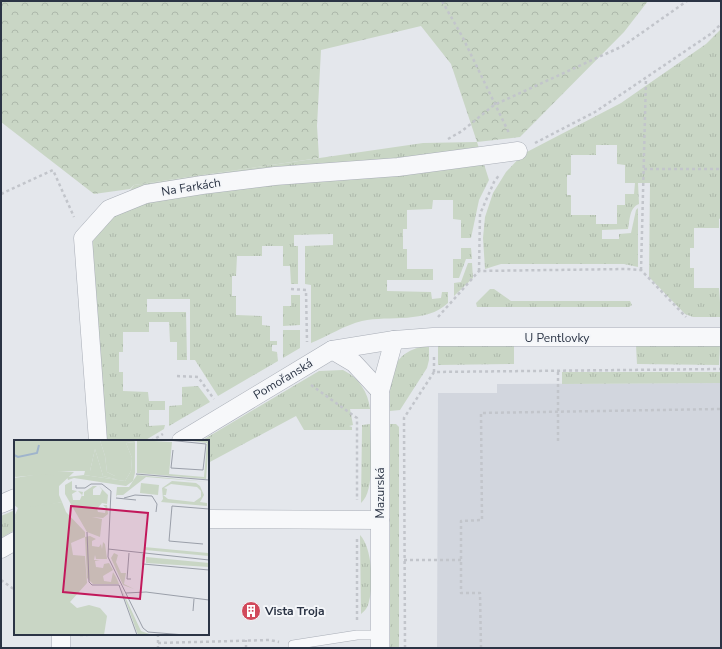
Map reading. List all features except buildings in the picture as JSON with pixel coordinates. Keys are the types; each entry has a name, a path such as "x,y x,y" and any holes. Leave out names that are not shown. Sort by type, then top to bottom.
{"street":[{"name":"Na Farkách","path":"82,238 109,209 146,194 275,176 398,168 518,151"},
{"path":"82,238 98,440"},
{"name":"U Pentlovky","path":"394,340 433,337 721,337"},
{"name":"Pomořanská","path":"183,440 332,350 394,340"},
{"name":"Mazurská","path":"380,641 380,391 394,340"},
{"path":"332,350 354,363 380,391"},
{"path":"1,504 14,498"},
{"path":"209,519 380,520"},
{"path":"1,549 14,542"},
{"path":"61,635 61,648"}],"lane":[{"path":"293,646 357,634 380,641"}],"path":[{"path":"442,1 462,36 494,105 518,151"},
{"path":"443,142 462,131 494,105 623,46 687,1"},
{"path":"479,271 480,214 494,182 518,151 595,112 712,33 721,24"},
{"path":"641,270 646,78"},
{"path":"644,169 721,169"},
{"path":"1,194 53,170 60,183 82,238"},
{"path":"291,289 306,290 307,343"},
{"path":"298,370 314,389 357,418 357,634"},
{"path":"405,648 404,418 434,372 721,370"},
{"path":"558,372 558,441"},
{"path":"177,376 198,377 216,403"},
{"path":"481,648 480,593 461,593 461,521 482,520 480,413 721,409"},
{"path":"404,560 461,560"},
{"path":"1,580 14,589"},
{"path":"158,635 158,648"},
{"path":"246,640 246,648"},
{"path":"158,643 270,640 293,646"}],"shaded area":[{"path":"721,383 721,648 437,648 438,393 497,393 497,384"}],"green space":[{"path":"1,1 648,1 624,32 520,137 477,142 451,64 421,26 321,50 317,126 319,158 134,185 130,189 94,194 1,122"},
{"path":"721,29 721,218 719,219 719,228 694,228 694,248 690,248 690,268 694,268 694,288 719,288 721,317 693,317 685,314 649,277 650,183 638,183 639,204 633,208 628,229 602,230 602,239 619,239 619,234 631,233 636,210 638,208 638,267 624,264 501,264 485,269 483,238 485,217 493,193 506,172 523,154 621,103 706,44","holes":["596,145 617,145 617,164 625,165 625,183 635,183 634,194 625,194 625,205 617,205 617,224 596,224 596,215 571,215 571,195 567,195 567,175 571,175 571,155 596,155"]},
{"path":"477,142 489,180 479,200 471,238 461,238 461,220 453,219 453,200 433,200 432,209 407,210 407,229 403,229 403,249 407,249 407,269 433,269 433,280 387,280 387,291 431,292 432,299 441,298 442,292 448,292 448,303 439,310 429,314 407,318 373,319 362,321 311,343 311,285 305,284 305,246 333,245 333,234 294,235 294,246 298,246 298,284 291,284 290,266 283,266 283,246 262,246 262,256 237,256 236,276 232,276 232,296 236,296 236,315 262,316 262,325 270,326 270,341 277,341 277,345 272,345 272,351 277,352 278,361 218,396 195,360 190,360 190,299 147,299 147,312 186,312 187,360 177,360 177,342 170,342 169,322 149,322 149,332 123,332 123,352 119,352 119,372 123,372 123,391 148,392 149,401 165,401 165,410 149,410 149,426 165,425 164,429 146,440 105,440 90,245 134,185 423,143"},
{"path":"461,248 471,248 472,259 466,259 459,278 453,278 453,259 461,259"},
{"path":"468,263 472,263 473,278 454,296 454,283 461,282"},
{"path":"490,289 494,289 511,301 630,301 632,305 629,307 477,307 476,303"},
{"path":"291,295 300,295 300,325 283,326 283,306 291,306"},
{"path":"283,330 300,330 300,348 283,358"},
{"path":"429,345 429,360 427,368 400,410 390,411 390,387 394,368 406,353 416,348"},
{"path":"514,345 514,364 438,365 438,346"},
{"path":"636,345 720,345 719,365 637,364"},
{"path":"343,370 354,377 365,391 370,409 350,409 353,425 349,426 352,427 352,430 304,430 296,416 209,462 209,440 203,440 319,371"},
{"path":"562,372 721,372 721,383 562,384"},
{"path":"198,386 210,402 169,426 169,406 182,405 182,387"},
{"path":"370,424 371,466 369,488 366,497 361,503 362,425"},
{"path":"390,424 396,424 399,427 399,648 390,648"},
{"path":"14,510 14,531 1,538 1,516"},
{"path":"360,535 367,548 372,577 369,603 364,612 361,614"}],"place":[{"name":"Vista Troja","path":"251,611"}]}
